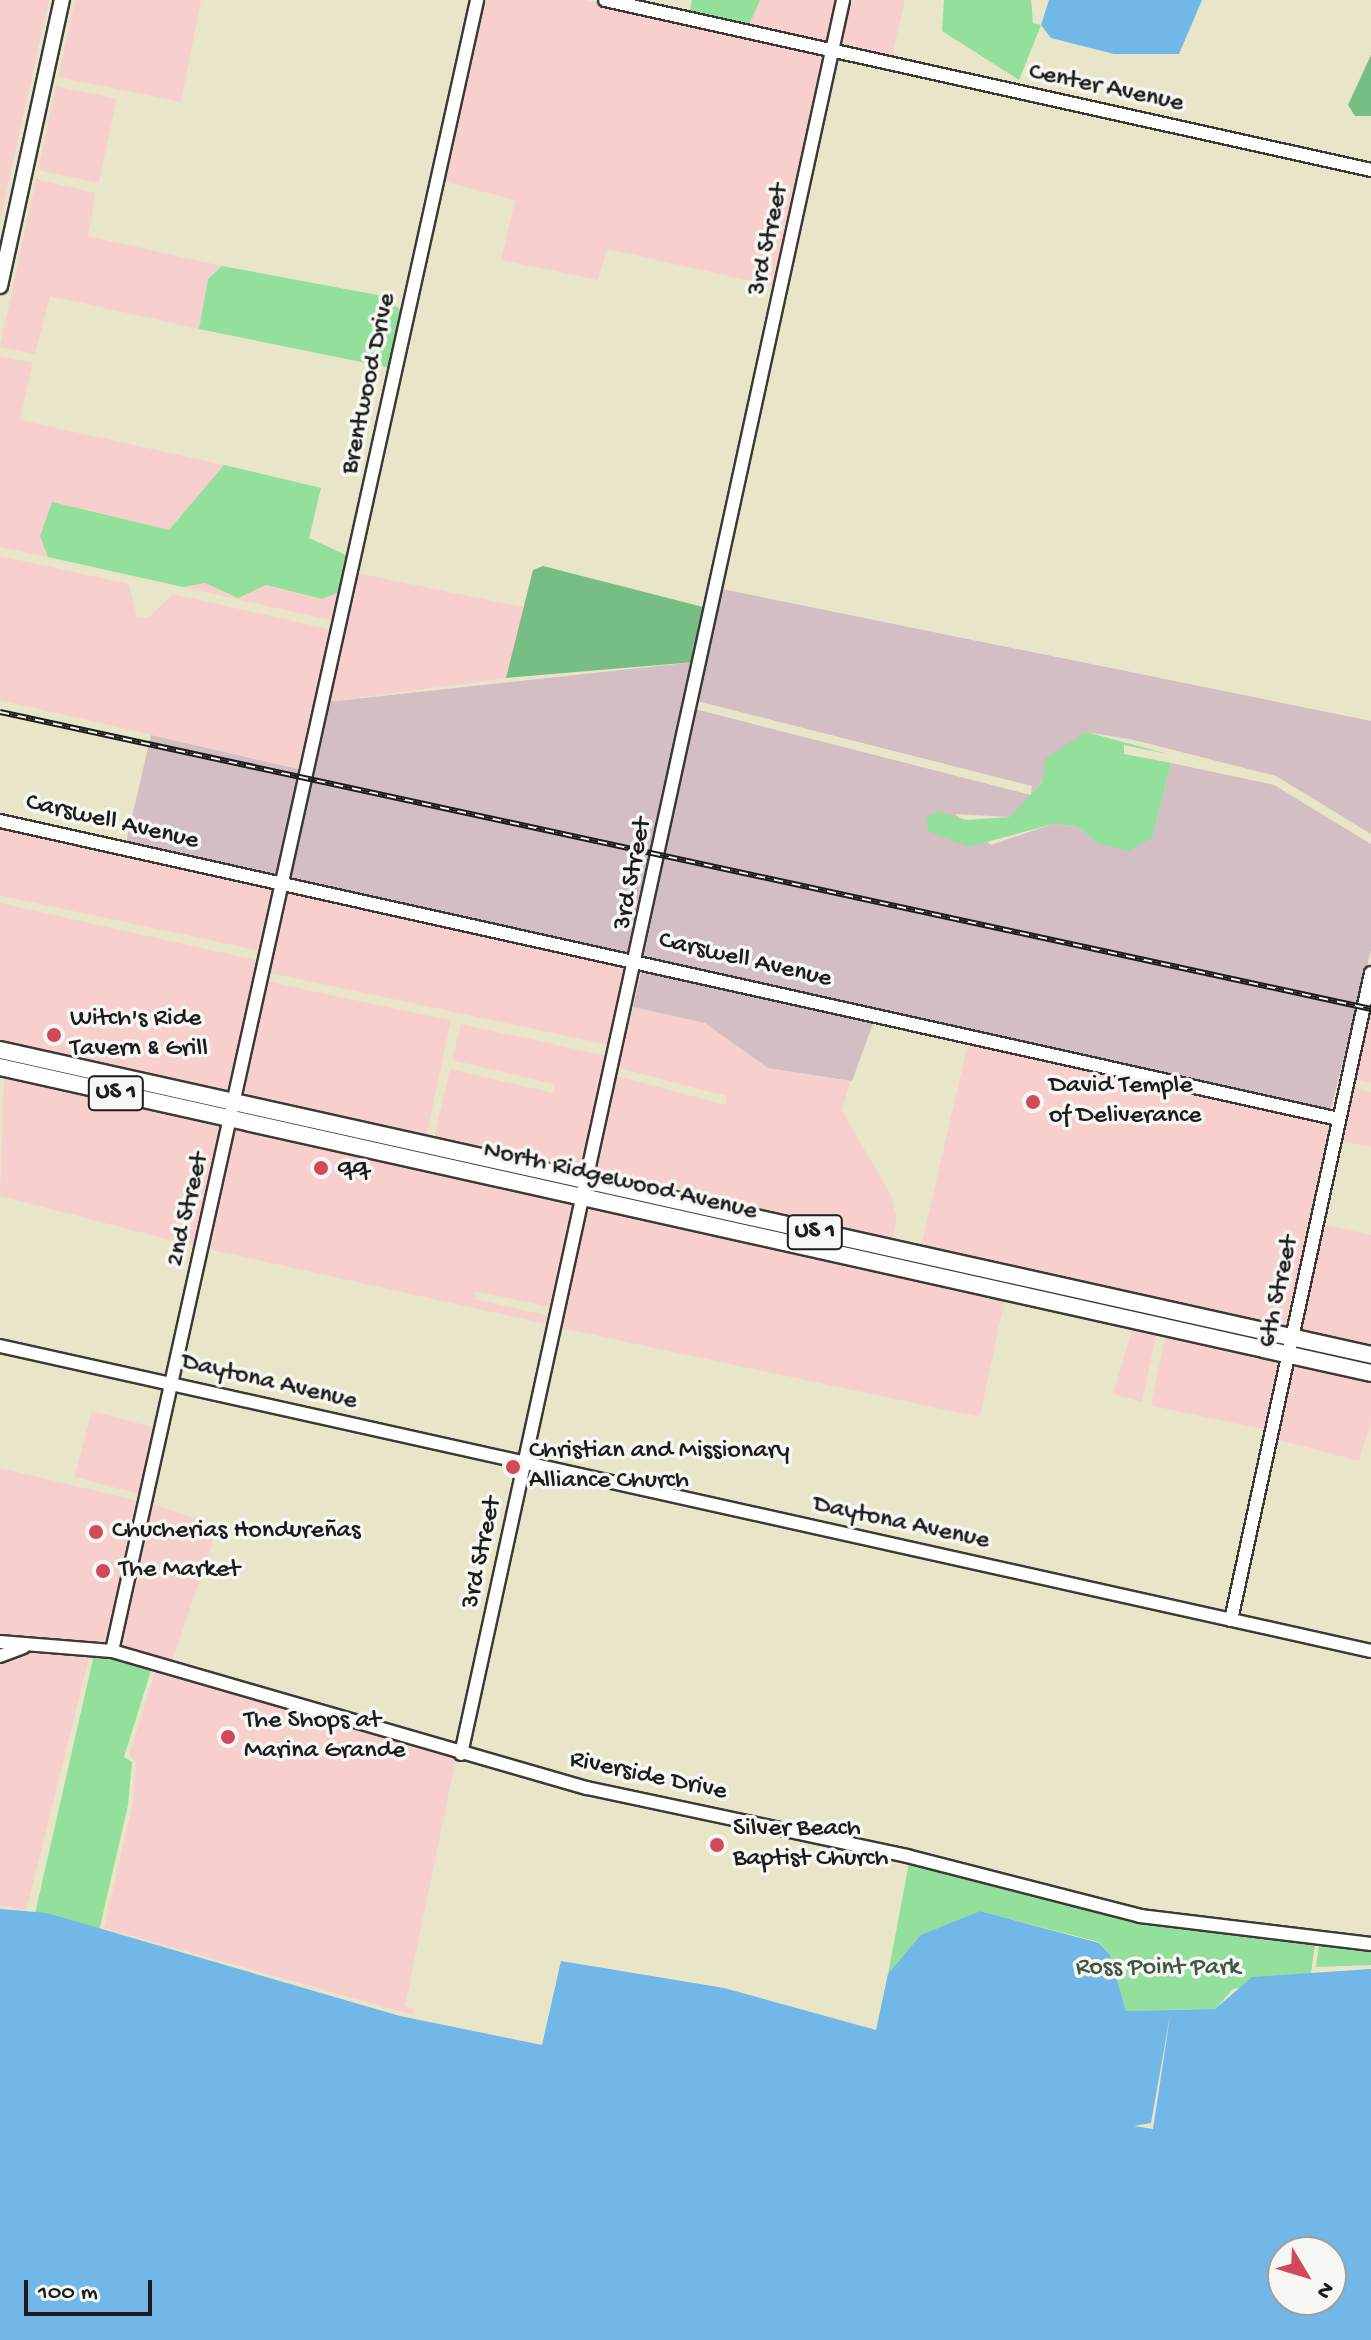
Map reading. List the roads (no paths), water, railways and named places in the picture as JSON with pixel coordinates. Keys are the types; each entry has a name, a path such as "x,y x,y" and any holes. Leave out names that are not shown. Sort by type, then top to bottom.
{"main road":[{"path":"0,286 3,258 62,0"},
{"name":"North Ridgewood Avenue","path":"0,1050 234,1111"},
{"name":"North Ridgewood Avenue","path":"0,1067 234,1111 1291,1346 1371,1355"},
{"name":"North Ridgewood Avenue","path":"587,1190 989,1288 1042,1282 1291,1346 1371,1373"}],"street":[{"name":"Brentwood Drive","path":"305,778 477,0"},
{"name":"Center Avenue","path":"605,0 1371,170"},
{"name":"3rd Street","path":"461,1754 639,959 843,0"},
{"name":"2nd Street","path":"112,1651 234,1111 280,883 305,778"},
{"name":"Carswell Avenue","path":"0,821 639,959 1339,1119"},
{"name":"6th Street","path":"1231,1620 1371,973"},
{"name":"Daytona Avenue","path":"0,1346 1371,1651"},
{"name":"Riverside Drive","path":"0,1642 112,1651 461,1754 1140,1916 1371,1944"},
{"path":"0,1656 28,1645"}],"water":[{"path":"1049,0 1202,0 1179,54 1114,54 1051,38 1041,25"},
{"path":"0,1909 47,1913 400,2016 542,2045 561,1961 724,1988 876,2030 888,1974 921,1935 980,1911 1099,1943 1110,1955 1126,2011 1215,2009 1252,1977 1371,1969 1371,2340 0,2340"}],"railway":[{"path":"0,712 1371,1009"}],"place":[{"name":"Witch's Ride Tavern & Grill","path":"54,1035"},
{"name":"David Temple of Deliverance","path":"1033,1102"},
{"name":"qq","path":"321,1168"},
{"name":"Christian and Missionary Alliance Church","path":"513,1467"},
{"name":"Chucherias Hondureñas","path":"96,1532"},
{"name":"The Market","path":"103,1571"},
{"name":"The Shops at Marina Grande","path":"228,1737"},
{"name":"Silver Beach Baptist Church","path":"717,1845"}],"park label":[{"name":"Ross Point Park","path":"1158,1969"}]}
